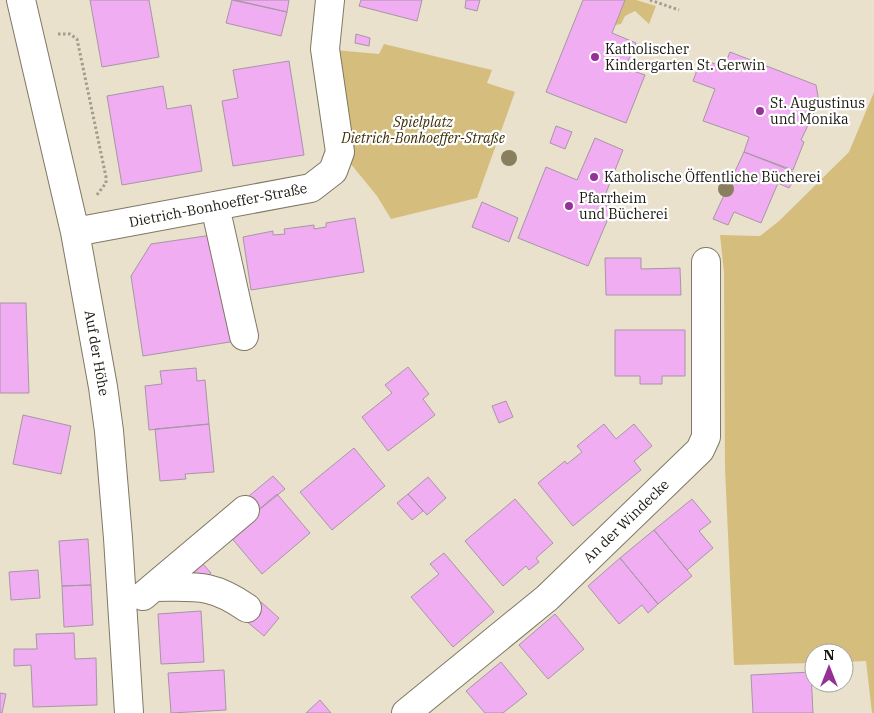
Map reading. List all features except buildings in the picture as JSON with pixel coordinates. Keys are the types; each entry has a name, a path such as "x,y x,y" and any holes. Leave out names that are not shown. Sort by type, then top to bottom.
{"street":[{"name":"Auf der Höhe","path":"21,0 32,40 72,222 109,431 129,713"},
{"name":"Dietrich-Bonhoeffer-Straße","path":"72,222 215,206 311,188 333,171 340,152 325,48 330,0"},
{"path":"215,206 244,336"},
{"name":"An der Windecke","path":"406,713 547,598 700,450 706,437 706,262"},
{"path":"245,510 148,591 207,588 227,594 247,608"}],"path":[{"path":"650,0 679,10"},
{"path":"32,40 61,33 70,34 77,39 106,183 72,222"}],"green space":[{"path":"625,0 636,0 656,6 649,24 635,11 625,16 621,24 615,25"},
{"name":"Spielplatz Dietrich-Bonhoeffer-Straße","path":"384,44 492,70 487,83 515,92 477,198 391,219 377,196 350,163 335,50 379,54"},
{"path":"874,92 874,713 872,713 866,661 854,662 854,643 804,643 804,663 734,665 725,469 724,272 720,235 760,236 779,221 849,152"}],"place":[{"name":"Katholischer Kindergarten St. Gerwin","path":"595,57"},
{"name":"St. Augustinus und Monika","path":"760,111"},
{"name":"Katholische Öffentliche Bücherei","path":"594,177"},
{"name":"Pfarrheim und Bücherei","path":"569,206"}]}
